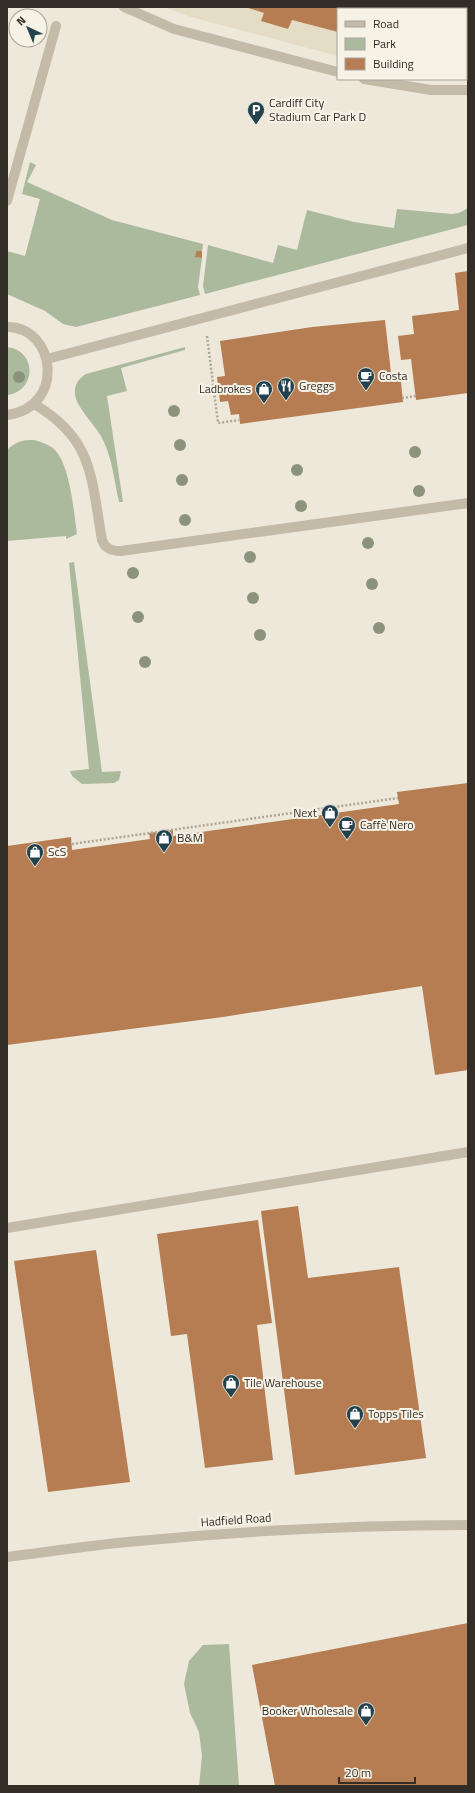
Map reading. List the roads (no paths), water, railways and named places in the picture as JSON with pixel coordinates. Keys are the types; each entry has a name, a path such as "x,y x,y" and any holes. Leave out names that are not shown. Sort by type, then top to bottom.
{"street":[{"path":"124,7 174,29 337,72"},
{"path":"7,201 56,26"},
{"path":"370,80 430,90 468,90"},
{"path":"47,359 468,248"},
{"path":"7,327 12,327 26,333 36,341 47,359 48,369 47,381 41,395 34,404 18,413 7,422"},
{"path":"34,404 59,420 70,431 78,443 89,469 102,540 107,548 112,550 129,550 468,503"},
{"path":"7,415 18,413"},
{"path":"7,1228 468,1152"},
{"name":"Hadfield Road","path":"7,1557 126,1542 228,1533 324,1528 468,1525"}],"place":[{"name":"Cardiff City Stadium Car Park D","path":"256,125"},
{"name":"Costa","path":"366,391"},
{"name":"Greggs","path":"286,401"},
{"name":"Ladbrokes","path":"264,404"},
{"name":"Next","path":"330,828"},
{"name":"Caffè Nero","path":"347,840"},
{"name":"B&M","path":"164,853"},
{"name":"ScS","path":"35,867"},
{"name":"Tile Warehouse","path":"231,1398"},
{"name":"Topps Tiles","path":"355,1429"},
{"name":"Booker Wholesale","path":"366,1726"}]}
